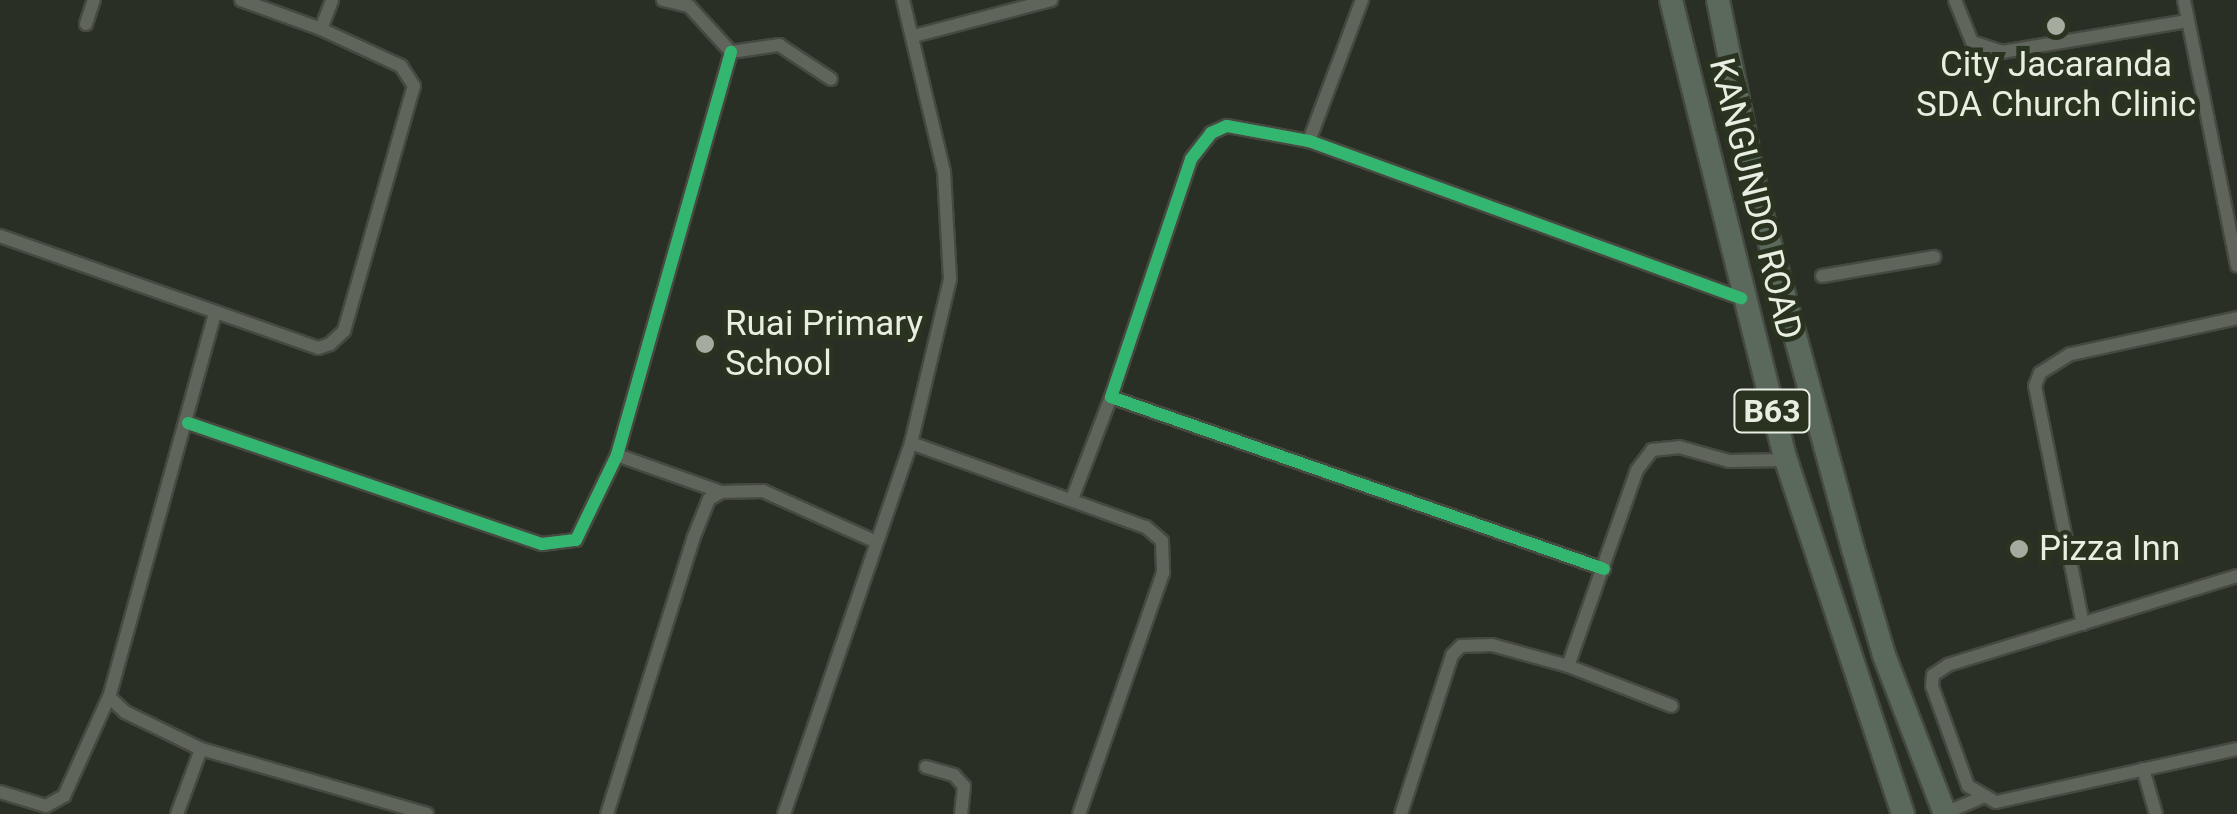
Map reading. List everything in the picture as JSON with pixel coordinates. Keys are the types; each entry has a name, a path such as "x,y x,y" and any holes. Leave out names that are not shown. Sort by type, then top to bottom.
{"highway":[{"name":"KANGUNDO ROAD","path":"1671,0 1741,298 1786,460 1903,814"},
{"name":"KANGUNDO ROAD","path":"1718,0 1759,203 1884,655 1945,814"},
{"path":"1851,666 1884,655"},
{"path":"1882,758 1919,746"}],"street":[{"path":"86,24 94,0"},
{"path":"0,236 318,348 344,331 414,86 401,66 320,29 241,0"},
{"path":"320,29 332,0"},
{"path":"662,0 688,6 731,52"},
{"path":"784,814 874,541 911,444 950,279 944,172 903,0"},
{"path":"914,36 1050,0"},
{"path":"1309,142 1362,0"},
{"path":"1956,0 1972,42 2002,52 2188,21"},
{"path":"2184,0 2237,266"},
{"path":"731,52 779,45 830,79"},
{"path":"188,423 542,544 564,545 586,531 616,455 731,52"},
{"path":"1072,499 1200,146 1227,126 1309,142 1741,298"},
{"path":"1822,276 1934,257"},
{"path":"0,792 56,803 109,697 110,677 188,423 214,312"},
{"path":"2083,624 2035,386 2040,373 2072,354 2237,318"},
{"path":"1111,397 1604,569"},
{"path":"911,444 1146,526 1162,541 1166,556 1079,814"},
{"path":"1568,666 1637,470 1652,450 1679,447 1729,461 1786,460"},
{"path":"616,455 721,492 763,491 874,541"},
{"path":"606,814 698,526 709,500 721,492"},
{"path":"1980,798 1954,754 1933,675 1948,665 2237,576"},
{"path":"1401,814 1452,655 1461,646 1492,645 1568,666 1672,706"},
{"path":"109,697 125,712 201,749 427,814"},
{"path":"177,814 201,749"},
{"path":"1945,814 1980,798 2006,803 2237,749"},
{"path":"926,768 954,776 964,786 961,814"},
{"path":"2143,769 2156,814"}],"cycle path":[{"path":"188,423 542,544 576,540 617,455 731,52"},
{"path":"1604,569 1111,397 1191,159 1211,133 1227,126 1309,141 1741,298"}],"place":[{"name":"City Jacaranda SDA Church Clinic","path":"2056,26"},
{"name":"Ruai Primary School","path":"705,344"},
{"name":"Pizza Inn","path":"2019,549"}]}
